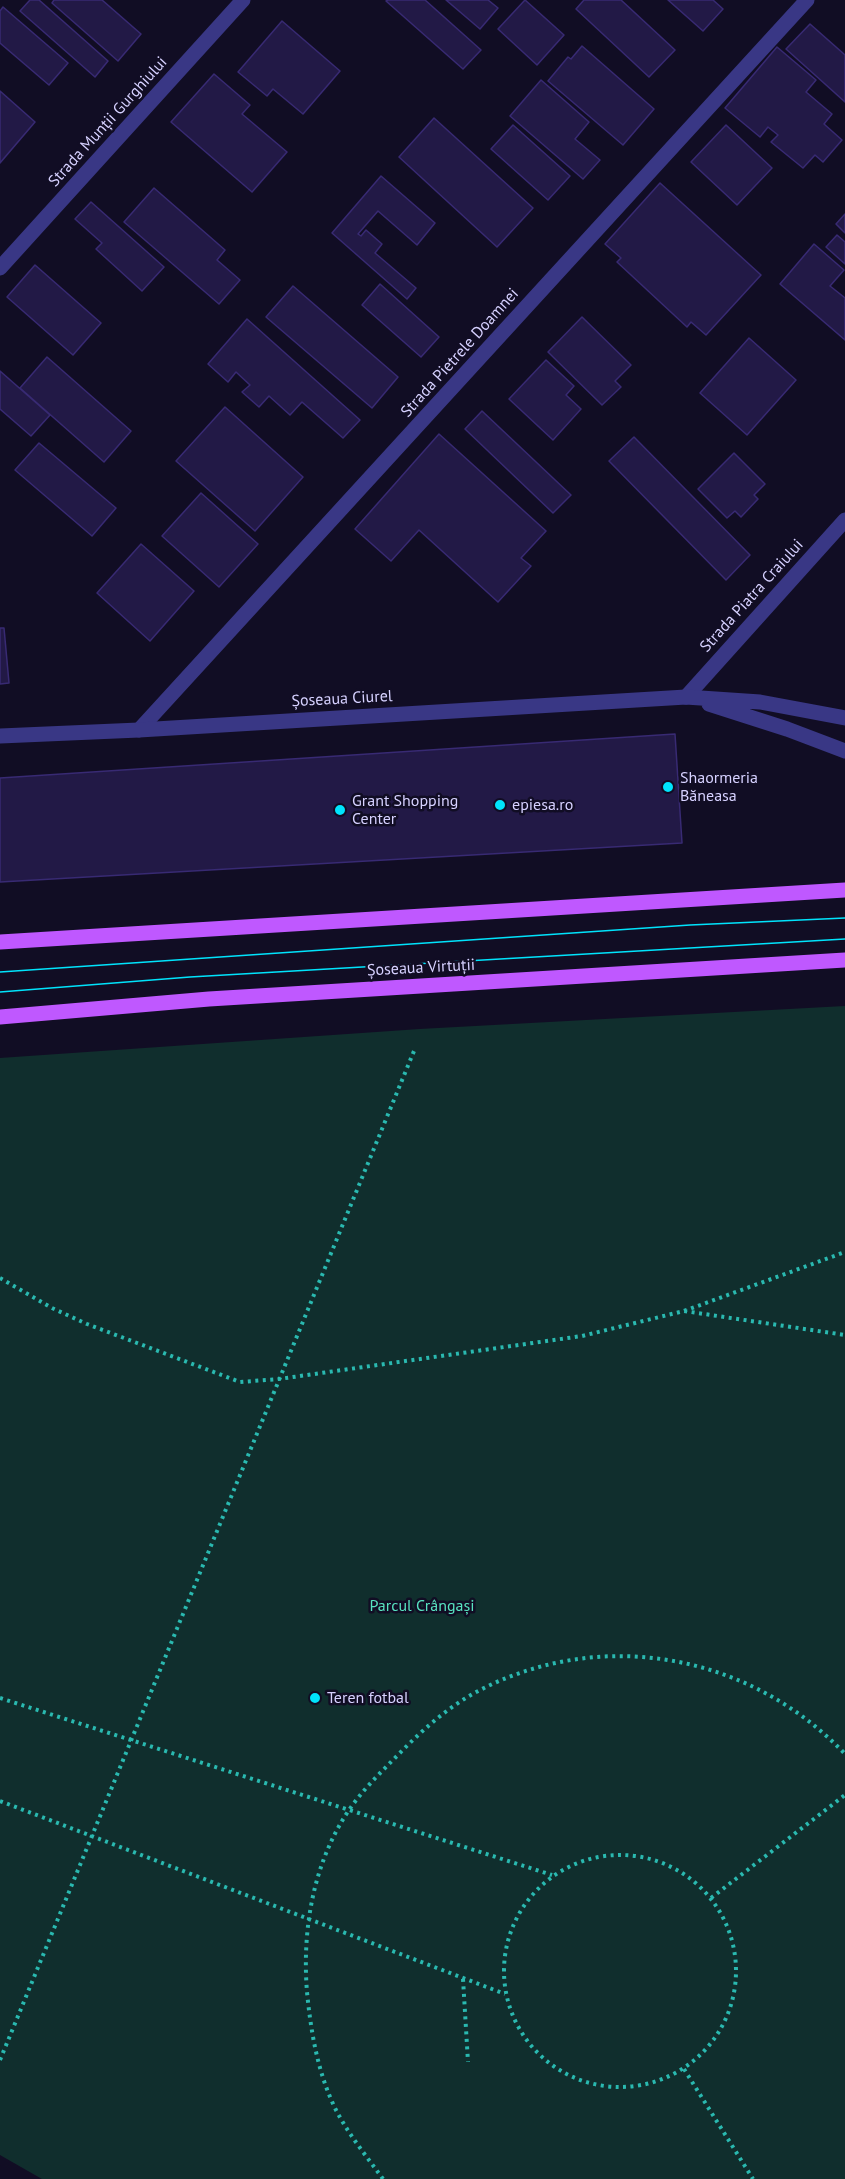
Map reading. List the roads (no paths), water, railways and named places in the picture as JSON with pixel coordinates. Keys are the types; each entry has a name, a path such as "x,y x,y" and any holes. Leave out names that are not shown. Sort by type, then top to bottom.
{"main road":[{"path":"0,942 845,890"},
{"name":"Șoseaua Virtuții","path":"0,1017 208,999 845,960"}],"street":[{"name":"Strada Munții Gurghiului","path":"0,268 243,0"},
{"name":"Strada Pietrele Doamnei","path":"139,730 807,0"},
{"name":"Strada Piatra Craiului","path":"686,697 845,520"},
{"name":"Șoseaua Ciurel","path":"686,697 787,729 845,751"},
{"name":"Șoseaua Ciurel","path":"0,736 139,730 686,697 760,702 845,718"}],"tram line":[{"path":"0,972 690,925 845,918"},
{"path":"0,992 190,977 845,939"}],"place":[{"name":"Shaormeria Băneasa","path":"668,787"},
{"name":"epiesa.ro","path":"500,805"},
{"name":"Grant Shopping Center","path":"340,810"},
{"name":"Teren fotbal","path":"315,1698"}],"park label":[{"name":"Parcul Crângași","path":"422,1606"}]}
